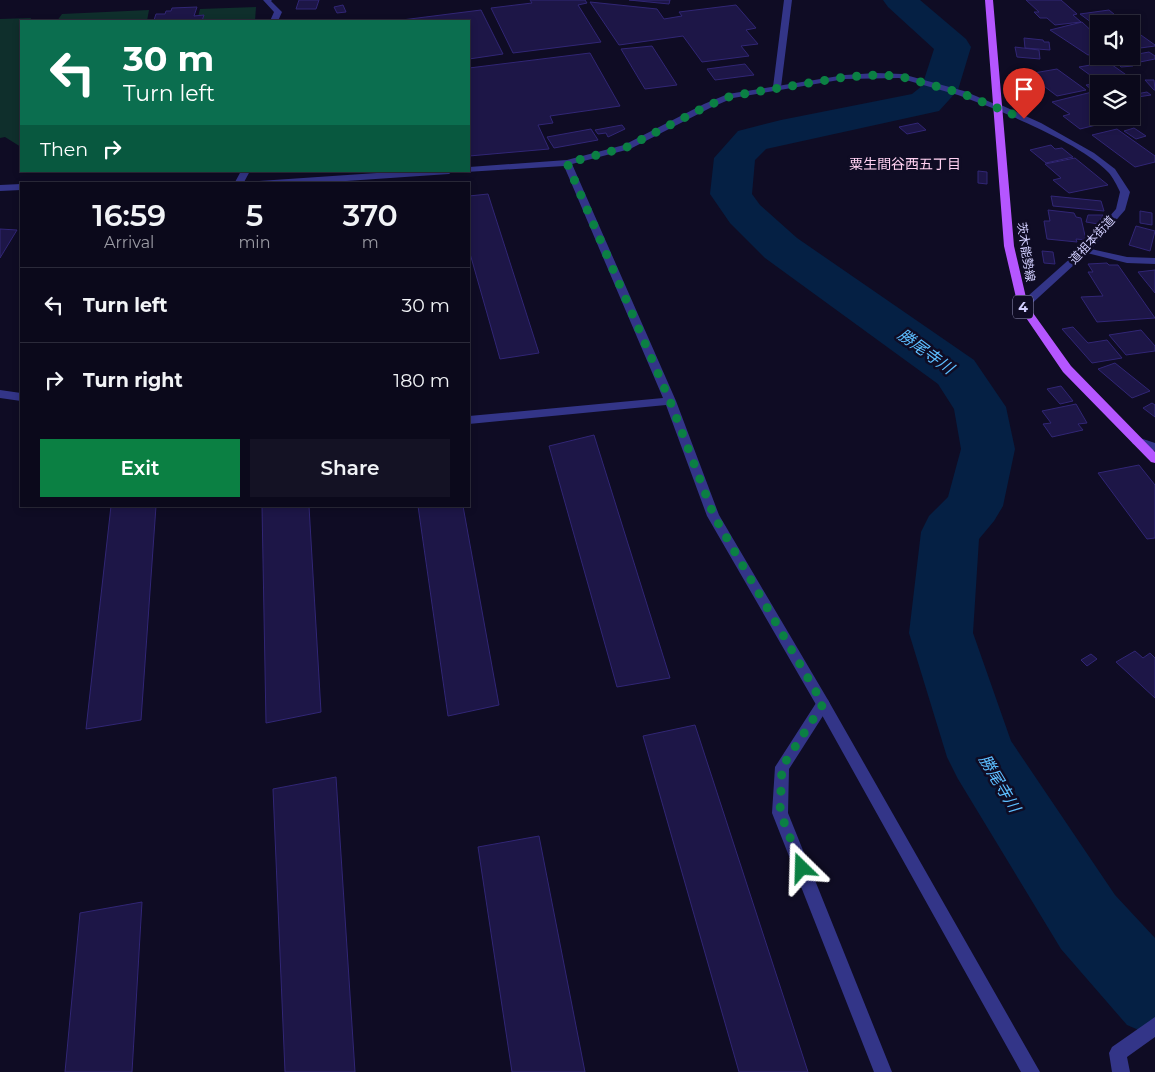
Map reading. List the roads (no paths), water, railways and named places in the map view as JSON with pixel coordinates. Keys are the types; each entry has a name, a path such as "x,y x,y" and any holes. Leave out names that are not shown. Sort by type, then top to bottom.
{"main road":[{"name":"茨木能勢線","path":"989,0 1009,246 1023,306 1067,368 1155,459"}],"street":[{"path":"268,0 266,2 278,12 274,20"},
{"path":"777,87 788,0"},
{"name":"道祖本街道","path":"470,170 567,163 627,147 707,106 731,96 845,77 899,76 961,93 1038,125 1091,155 1112,171 1125,192 1120,210 1085,250 1023,306"},
{"path":"567,163 670,401 714,516 823,704 1031,1072"},
{"path":"288,182 434,172"},
{"path":"0,188 20,187"},
{"path":"1085,250 1126,260 1155,261"},
{"path":"0,394 20,397"},
{"path":"470,420 670,401"},
{"path":"1137,441 1155,447"},
{"path":"823,704 782,767 780,812 883,1072"},
{"path":"1121,1072 1118,1053 1152,1028"}],"waterway":[{"name":"勝尾寺川","path":"900,0 953,47 939,90 925,103 781,132 752,140 735,158 731,194 745,214 781,248 956,372 980,407 988,449 974,506 950,532 941,633 982,757 1088,922 1155,997"}],"district":[{"name":"粟生間谷西五丁目","path":"905,164"}]}
